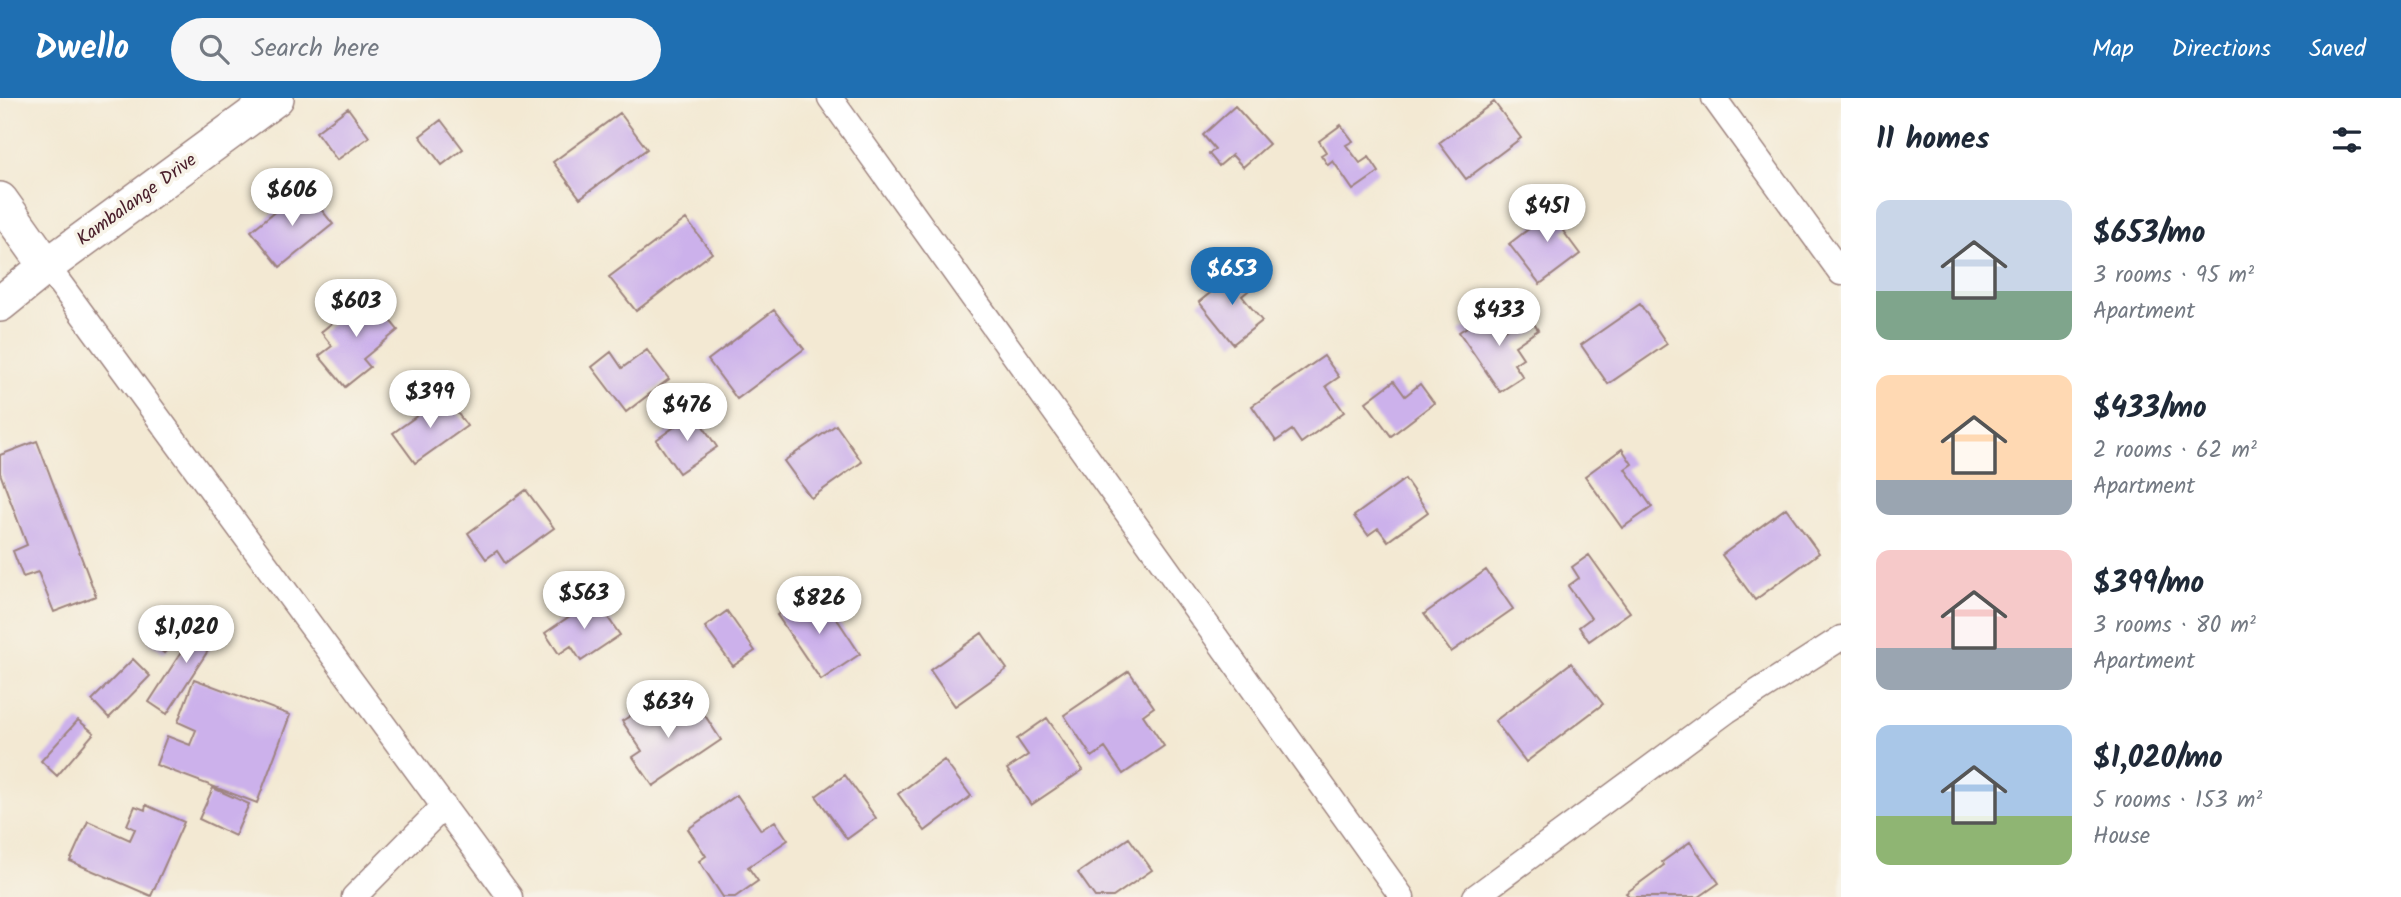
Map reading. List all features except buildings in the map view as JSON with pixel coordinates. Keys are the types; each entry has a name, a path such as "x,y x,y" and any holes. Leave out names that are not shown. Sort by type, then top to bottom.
{"street":[{"name":"Kambalange Drive","path":"0,304 47,266 276,98"},
{"path":"830,98 1402,897"},
{"path":"1714,98 1841,273"},
{"path":"0,200 510,897"},
{"path":"1475,897 1727,711 1841,638"},
{"path":"354,897 444,806"}]}
